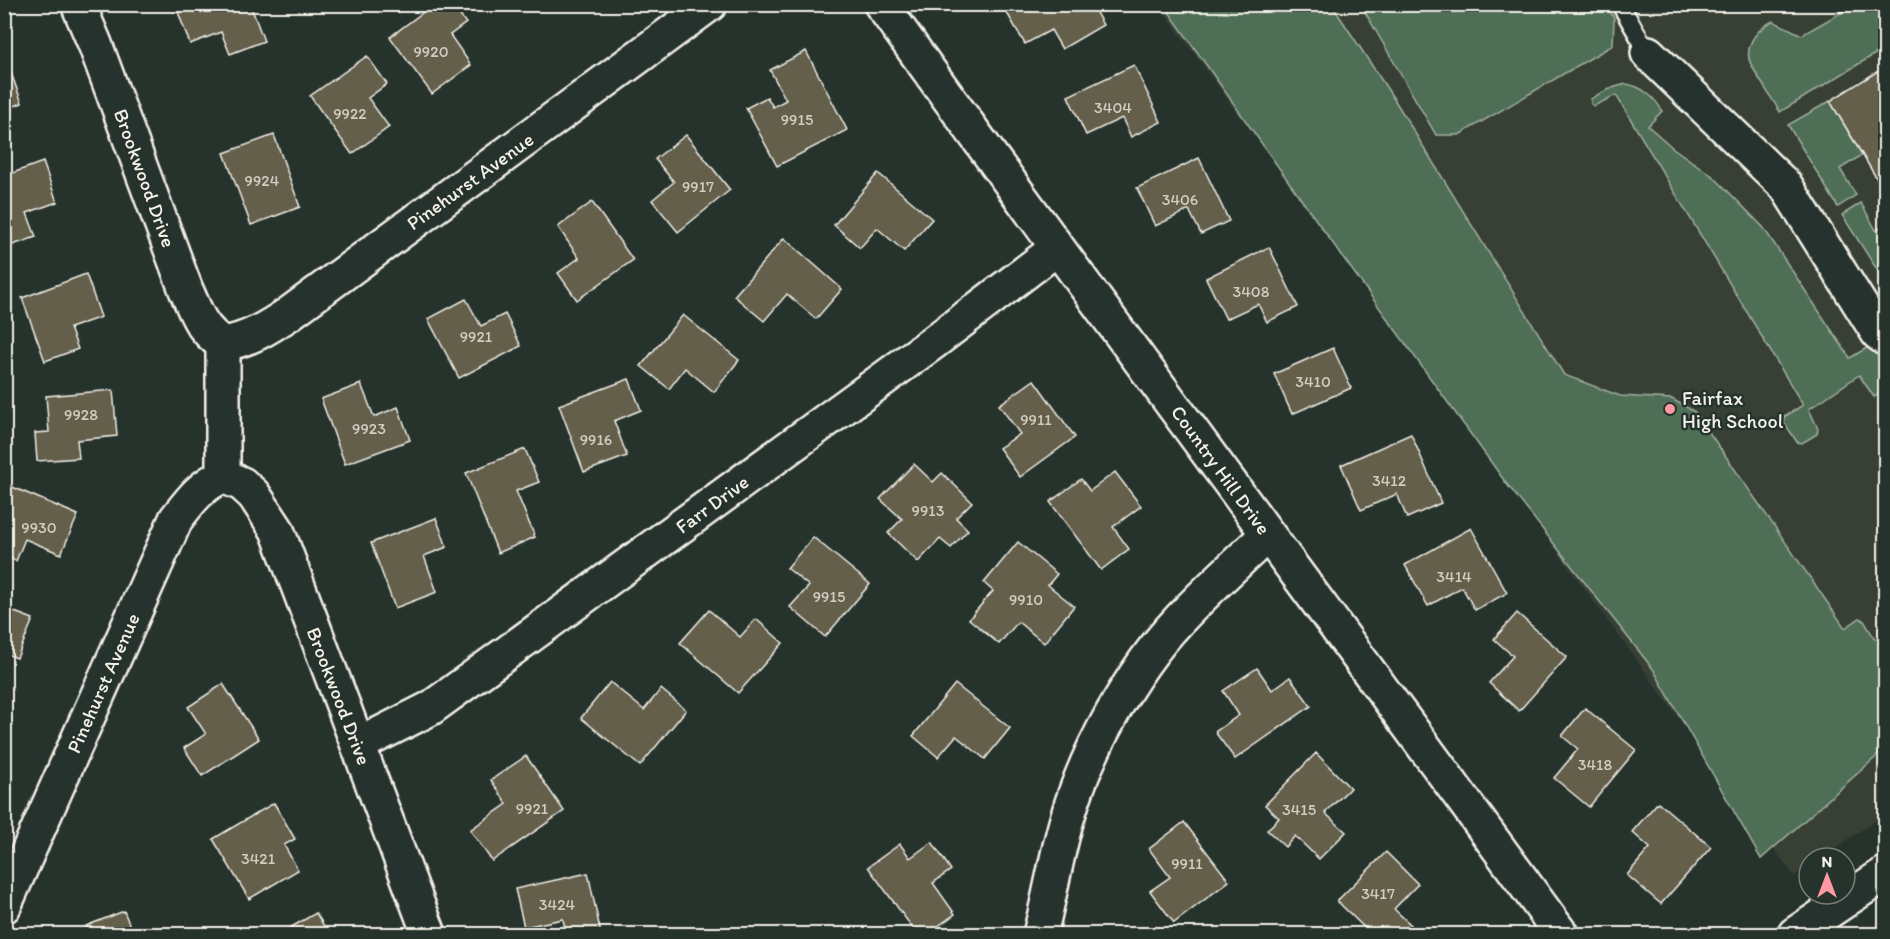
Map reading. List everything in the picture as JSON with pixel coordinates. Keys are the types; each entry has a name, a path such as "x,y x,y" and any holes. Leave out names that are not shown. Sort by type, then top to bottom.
{"street":[{"name":"Brookwood Drive","path":"78,4 186,290 203,326 223,344"},
{"name":"Pinehurst Avenue","path":"223,344 260,333 290,313 710,4"},
{"name":"Country Hill Drive","path":"881,4 1056,249 1162,388 1267,535 1364,663 1561,934"},
{"path":"1648,53 1786,186 1878,333 1886,339"},
{"name":"Farr Drive","path":"358,745 431,708 924,349 1056,249"},
{"path":"223,344 223,476"},
{"name":"Brookwood Drive","path":"223,476 242,484 254,495 277,530 429,934"},
{"name":"Pinehurst Avenue","path":"4,906 176,519 198,491 223,476"},
{"path":"1040,934 1067,818 1089,761 1116,708 1144,663 1177,621 1267,535"},
{"path":"1795,934 1886,873"}],"lane":[{"path":"1620,4 1648,53"}],"shaded area":[{"name":"Fairfax High School","path":"1159,5 1885,5 1885,814 1838,846 1797,846 1797,874 1794,876"}],"green space":[{"path":"1874,4 1885,24 1885,48 1780,112 1749,59 1752,41 1758,32 1773,21 1802,35 1854,5"},
{"path":"1164,5 1332,5 1394,99 1564,375 1620,396 1672,399 1695,412 1845,628 1860,618 1875,639 1885,632 1885,749 1761,859 1653,669 1506,483"},
{"path":"1361,5 1606,5 1614,18 1613,45 1459,135 1436,135"},
{"path":"1626,84 1647,93 1662,111 1648,126 1673,148 1714,177 1763,227 1850,358 1870,346 1885,363 1885,392 1874,397 1859,375 1809,409 1818,429 1817,434 1802,443 1797,442 1784,422 1784,417 1803,405 1616,95 1594,106 1591,104 1591,99 1599,94"},
{"path":"1830,101 1862,155 1840,169 1856,195 1838,207 1788,125"},
{"path":"1861,203 1876,230 1885,226 1885,282 1842,215"}],"building":[{"path":"175,4 250,4 264,41 230,54 221,32 190,44"},
{"path":"434,4 451,4 466,23 450,35 471,65 432,94 390,37"},
{"path":"1005,4 1091,4 1103,25 1062,49 1051,30 1025,44 1003,6"},
{"path":"1836,4 1854,4 1841,13"},
{"path":"1874,4 1886,4 1886,24"},
{"path":"806,51 847,130 777,166 746,108 767,97 773,107 786,100 770,70"},
{"path":"367,56 387,84 368,98 389,127 352,154 310,96"},
{"path":"7,62 22,103 4,110 4,63"},
{"path":"1134,65 1161,122 1131,137 1122,118 1086,135 1068,96"},
{"path":"1886,66 1886,194 1830,101"},
{"path":"274,135 300,207 251,225 224,153"},
{"path":"686,135 730,190 678,232 652,200 674,182 655,159"},
{"path":"1199,158 1229,221 1201,234 1189,210 1155,226 1137,188"},
{"path":"43,162 57,202 27,213 36,237 4,248 4,176"},
{"path":"878,173 932,219 904,251 877,228 860,248 834,225"},
{"path":"592,202 633,260 577,300 558,273 579,258 558,227"},
{"path":"784,238 842,289 816,319 787,294 764,321 734,296"},
{"path":"1269,247 1298,307 1267,322 1258,304 1226,319 1206,278"},
{"path":"86,274 101,317 70,328 78,349 45,361 22,298"},
{"path":"466,299 481,326 505,314 521,346 459,378 428,319"},
{"path":"683,315 739,360 714,392 685,368 669,389 641,366"},
{"path":"1333,348 1351,388 1292,414 1274,374"},
{"path":"629,379 641,410 614,421 627,456 584,472 559,405"},
{"path":"1034,380 1075,437 1020,477 999,448 1020,434 999,405"},
{"path":"361,384 374,417 398,407 410,440 345,464 321,399"},
{"path":"113,390 117,436 77,440 79,458 37,461 35,433 49,432 46,396"},
{"path":"1411,434 1441,503 1407,518 1397,494 1361,510 1341,465"},
{"path":"525,449 539,482 516,491 535,537 498,553 466,473"},
{"path":"914,464 933,482 942,473 972,502 956,518 968,530 951,548 940,539 918,562 888,533 902,519 880,499"},
{"path":"1115,472 1141,506 1113,527 1129,549 1101,570 1050,502 1081,479 1090,491"},
{"path":"10,486 78,515 61,554 25,539 16,561 4,556 4,500"},
{"path":"436,518 447,547 424,556 437,592 395,608 371,543"},
{"path":"1471,528 1507,593 1475,610 1462,587 1428,606 1405,565"},
{"path":"813,537 870,584 825,637 790,607 809,586 787,568"},
{"path":"1018,542 1057,574 1048,585 1074,606 1044,643 1018,622 999,644 969,619 993,591 984,583"},
{"path":"4,608 33,619 17,658 4,653"},
{"path":"709,610 740,637 756,619 783,643 738,693 680,643"},
{"path":"1517,613 1567,657 1519,711 1489,683 1513,656 1494,639"},
{"path":"1257,668 1272,690 1290,677 1311,706 1235,759 1215,732 1239,715 1223,691"},
{"path":"610,682 644,710 661,689 686,710 640,766 581,718"},
{"path":"223,684 259,739 202,776 184,748 206,734 188,707"},
{"path":"955,684 1010,728 985,759 956,736 938,757 913,736"},
{"path":"1585,708 1636,750 1589,807 1554,778 1578,749 1562,736"},
{"path":"1316,753 1350,788 1325,813 1346,832 1319,859 1295,836 1285,847 1267,830 1279,818 1265,805"},
{"path":"526,756 564,811 492,861 470,830 507,804 491,780"},
{"path":"1658,802 1711,847 1661,904 1627,875 1650,848 1632,832"},
{"path":"274,803 295,839 284,845 298,870 249,899 213,839"},
{"path":"1184,822 1229,881 1174,923 1150,891 1170,877 1149,849"},
{"path":"932,842 951,870 933,883 955,914 927,934 917,934 868,867 900,844 910,858"},
{"path":"1386,852 1418,884 1394,909 1411,925 1401,934 1371,934 1337,901"},
{"path":"588,873 601,934 566,934 563,919 524,927 515,889"},
{"path":"124,911 133,934 89,934 86,926"},
{"path":"316,913 329,934 279,934"}],"place":[{"name":"Fairfax High School","path":"1670,409"}]}
